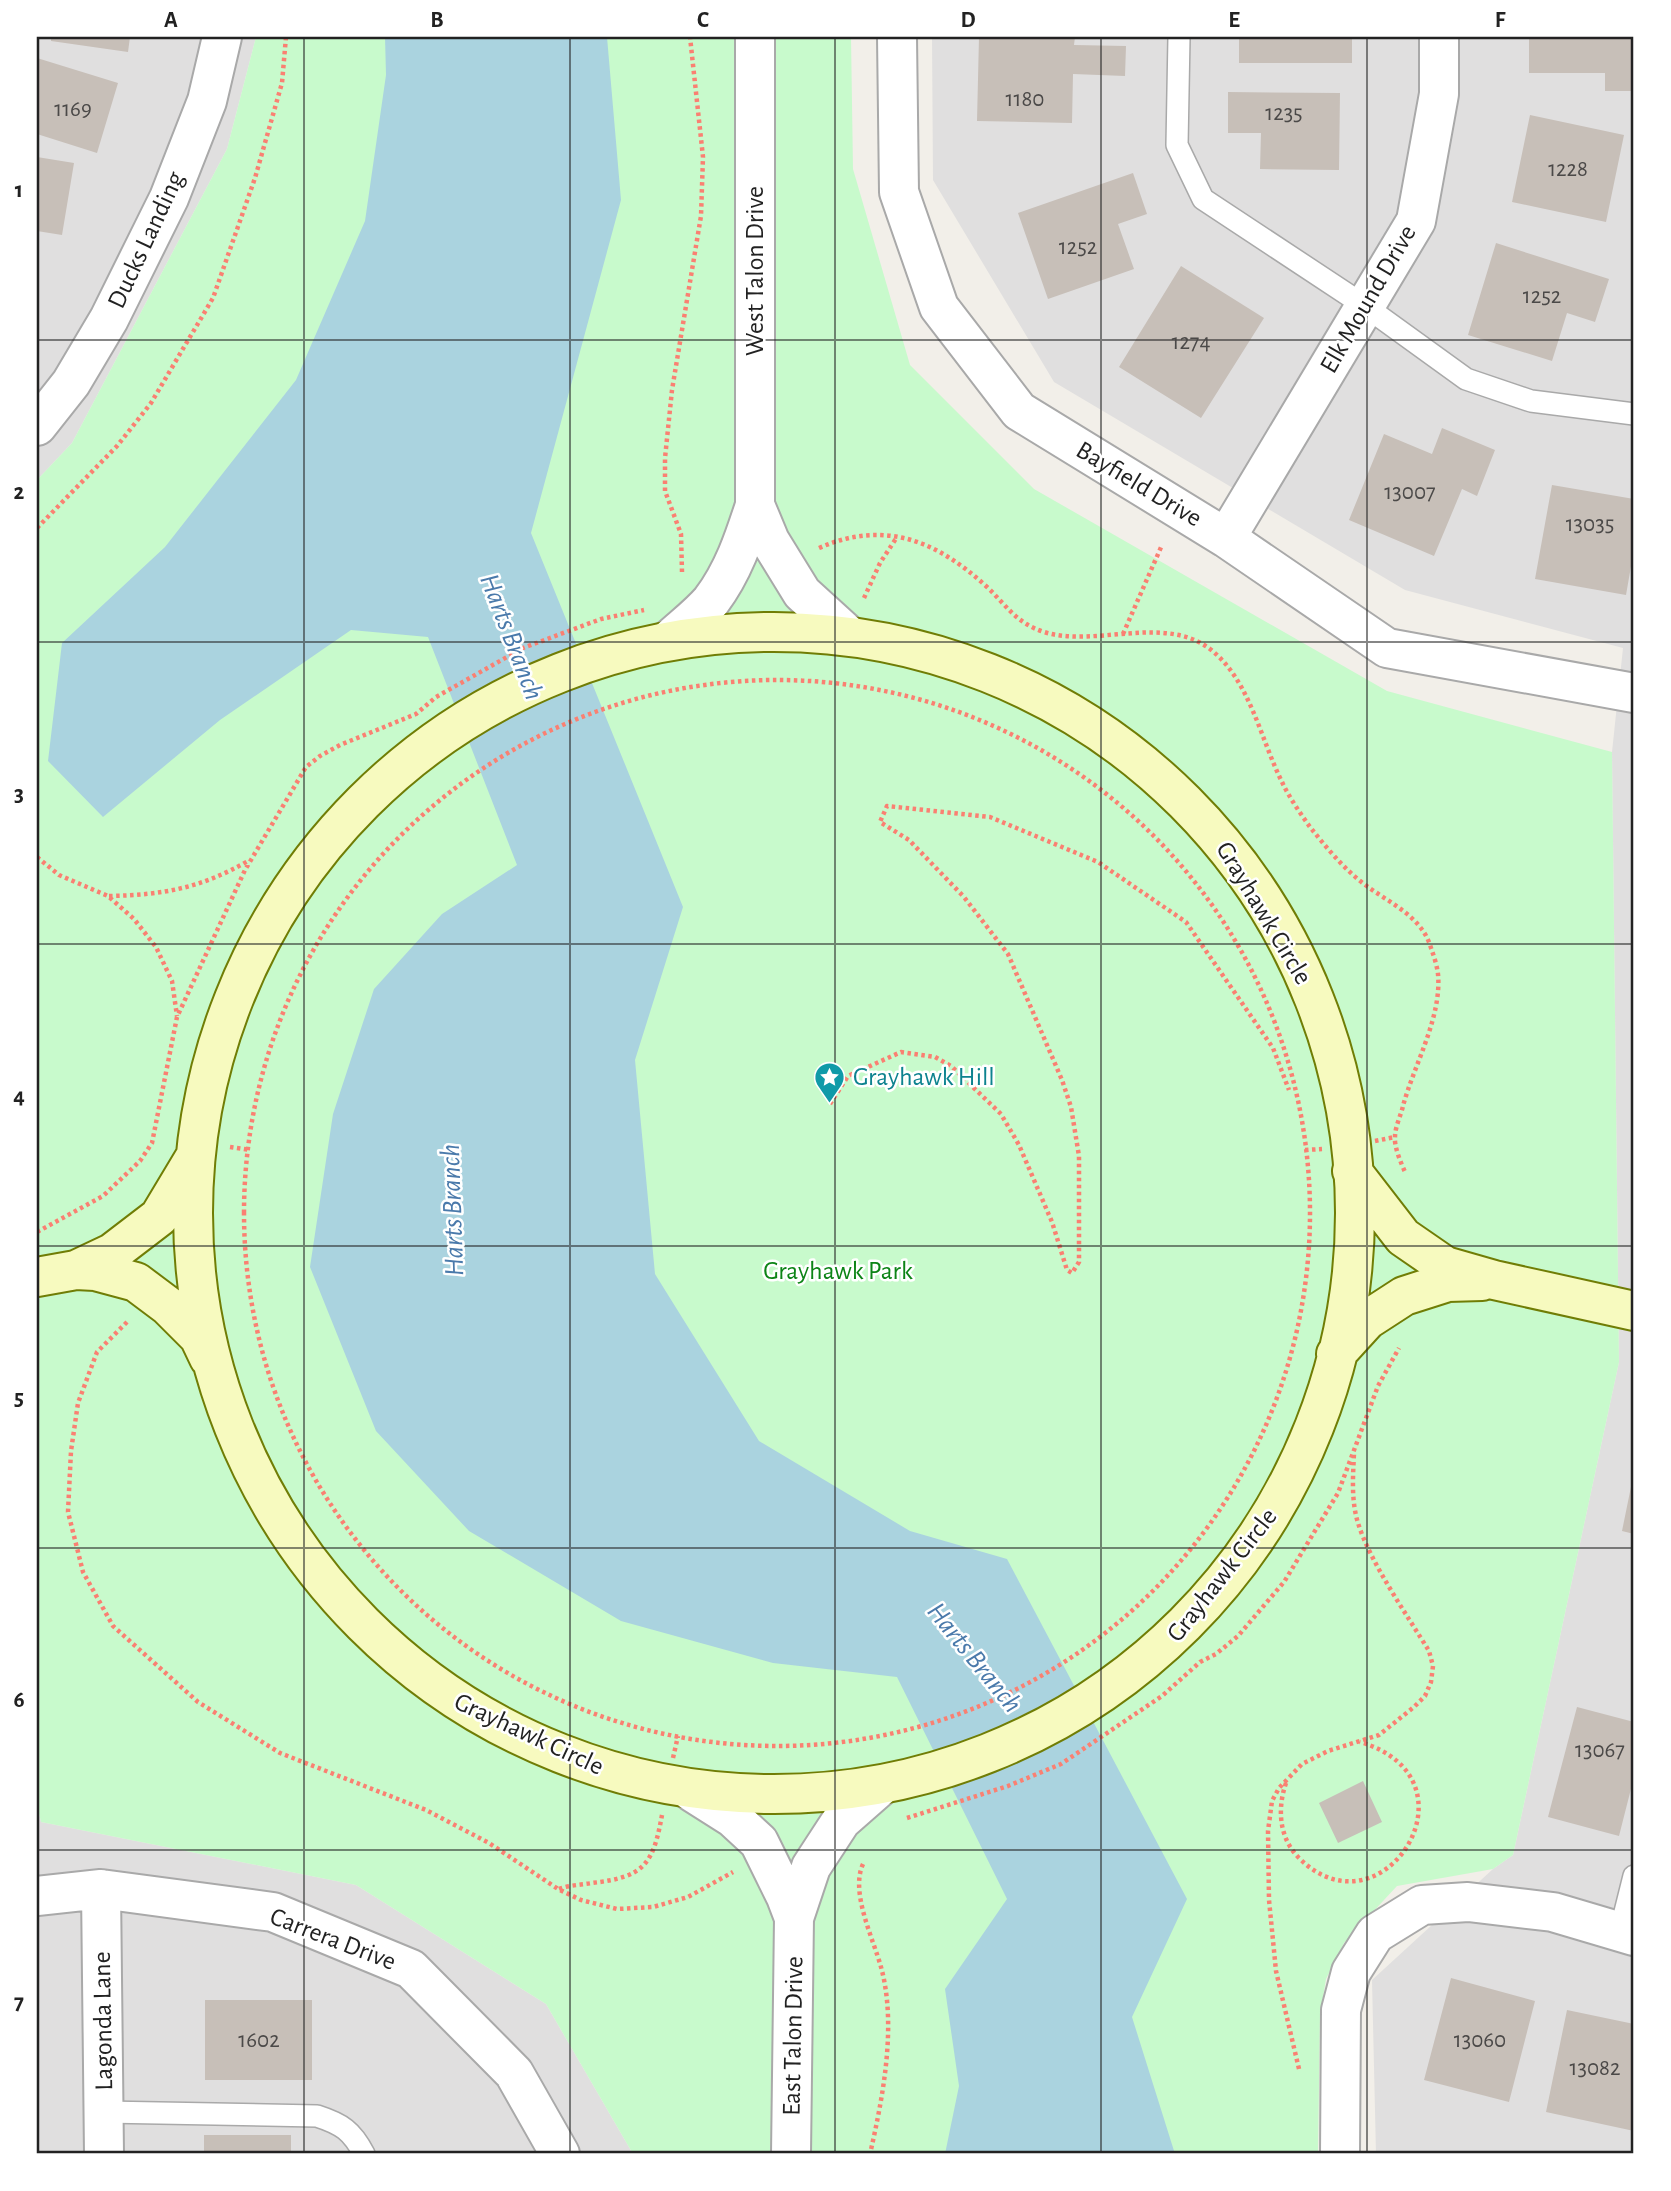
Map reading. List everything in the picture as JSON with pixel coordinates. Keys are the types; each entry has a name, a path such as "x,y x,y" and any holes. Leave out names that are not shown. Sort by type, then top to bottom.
{"street":[{"name":"Ducks Landing","path":"37,426 71,383 109,319 169,198 207,101 222,37"},
{"name":"West Talon Drive","path":"656,630 710,602 738,556 755,505 755,37"},
{"name":"Bayfield Drive","path":"897,37 899,192 939,307 1019,411 1226,538 1387,648 1634,693"},
{"name":"Elk Mound Drive","path":"1226,538 1416,221 1439,94 1439,37"},
{"name":"West Talon Drive","path":"755,505 770,541 802,593 847,634"},
{"name":"Grayhawk Circle","path":"755,628 847,634 934,650 1092,723 1221,838 1310,985 1352,1146 1352,1281 1328,1394 1278,1507 1187,1651 1065,1720 904,1793 795,1798 679,1790 589,1768 452,1701 353,1618 270,1506 222,1398 193,1254 196,1143 211,1066 250,959 321,846 415,731 656,630 755,628"},
{"path":"76,1270 111,1253 159,1217 196,1155"},
{"path":"1352,1171 1403,1237 1445,1266 1494,1280 1634,1311"},
{"path":"37,1277 76,1270 95,1271 136,1282 168,1306 199,1337 217,1376"},
{"path":"1336,1354 1367,1320 1404,1296 1448,1282 1494,1280"},
{"name":"East Talon Drive","path":"679,1790 733,1818 759,1842 794,1918"},
{"name":"East Talon Drive","path":"791,2154 794,1918 811,1867 841,1821 904,1793"},
{"name":"Carrera Drive","path":"37,1896 101,1889 273,1912 411,1969 514,2073 561,2154"},
{"name":"Lagonda Lane","path":"101,1889 104,2154"},
{"path":"1340,2154 1341,2010 1350,1972 1376,1934 1422,1905 1468,1902 1553,1912 1627,1934"}],"lane":[{"path":"1179,37 1177,145 1203,199 1365,306 1466,379 1531,401 1634,414"},
{"path":"1627,1934 1634,1876"},
{"path":"104,2112 317,2116 341,2124 358,2142 364,2154"}],"path":[{"path":"37,528 117,446 151,402 213,298 256,178 282,83 286,37"},
{"path":"681,580 681,534 666,491 666,458 673,390 701,216 703,157 690,37"},
{"path":"1123,634 1178,509"},
{"path":"817,549 843,538 880,535 914,539 947,556 987,587 1018,620 1045,632 1073,637 1179,635 1208,647 1231,668 1282,783 1308,825 1340,863 1413,918 1430,944 1438,974 1435,1005 1425,1043 1407,1090 1395,1137 1404,1170 1410,1181"},
{"path":"37,1232 103,1196 140,1161 152,1143 177,1017 250,860 306,767 340,745 415,731 416,714 436,697 523,648 601,619 656,630"},
{"path":"635,692 676,685 764,680 822,682 880,690 937,705 992,726 1044,753 1093,785 1138,823 1178,865 1214,912 1244,962 1269,1015 1288,1071 1305,1150 1306,1246 1299,1304 1286,1362 1266,1417 1240,1470 1210,1520 1157,1583 1148,1607"},
{"path":"446,790 440,801 400,837 363,878 340,911 305,970 282,1019 265,1071 254,1124 247,1179 246,1233 251,1287 261,1341 300,1447 322,1487 361,1544 399,1587 442,1626 488,1660 537,1689 590,1712 645,1729 701,1740 759,1746 816,1744 873,1737 900,1739"},
{"path":"831,1104 848,1076 901,1052 935,1057 951,1066 1001,1114 1018,1145 1052,1222 1066,1270 1072,1273 1079,1262 1079,1156 1071,1107 1062,1080 1008,954 955,888 908,840 880,822 887,806 990,817 1098,862 1186,922 1273,1048 1295,1105"},
{"path":"37,857 59,875 108,896 134,919 156,947 172,981 177,1017"},
{"path":"108,896 186,889 229,872 250,860"},
{"path":"145,1289 124,1326 97,1352 78,1403 71,1451 68,1512 83,1572 113,1626 198,1702 280,1753 426,1810 489,1843 558,1889 581,1900 617,1909 653,1908 688,1897 764,1855"},
{"path":"903,1820 904,1793 948,1806 1008,1786 1061,1764 1163,1696 1187,1651 1216,1654 1238,1636 1284,1581 1338,1493 1378,1386 1397,1349 1405,1344"},
{"path":"1300,2081 1276,1971 1269,1900 1268,1830 1272,1801 1279,1788 1302,1764 1328,1751 1379,1735 1414,1707 1425,1696 1431,1682 1433,1666 1429,1651 1374,1558 1358,1523 1352,1485 1355,1447"},
{"path":"558,1889 617,1881 641,1868 656,1845 679,1790 678,1735"},
{"path":"1287,1780 1281,1798 1280,1818 1294,1853 1308,1867 1324,1876 1343,1881 1363,1880 1381,1873 1396,1862 1409,1847 1419,1809 1407,1772 1394,1757 1377,1747 1359,1742"},
{"path":"823,1849 861,1867"},
{"path":"868,1855 861,1867 858,1888 882,1970 887,2007 886,2070 870,2154"}],"shaded area":[{"path":"37,37 256,37 227,149 72,443 37,480"},
{"path":"932,37 1634,37 1634,2154 1376,2154 1372,1980 1493,1869 1513,1855 1619,1362 1612,752 1623,648 1405,590 1054,382 933,180"},
{"path":"37,1805 41,1822 356,1885 546,2004 633,2154 37,2154"}],"green space":[{"name":"Grayhawk Park","path":"256,37 851,37 853,169 910,365 1034,489 1387,691 1612,752 1619,1362 1513,1855 1493,1869 1397,1886 1344,1943 1326,1979 1320,2016 1318,2154 633,2154 546,2004 356,1885 41,1822 37,1805 37,480 72,443 227,149"}],"water":[{"name":"Harts Branch","path":"385,37 607,37 621,200 531,533 683,907 635,1060 655,1274 759,1441 910,1531 1007,1559 1187,1899 1132,2017 1175,2154 945,2154 959,2086 945,1989 1007,1899 897,1677 773,1663 621,1621 469,1531 376,1431 310,1267 333,1114 374,989 442,914 517,865 428,637 351,630 220,720 103,817 48,761 62,643 165,547 296,380 365,221 386,75"}],"building":[{"path":"51,37 130,37 128,52 51,41"},
{"path":"979,37 1075,37 1074,45 1126,46 1125,76 1073,74 1072,123 977,121"},
{"path":"1239,37 1352,37 1352,63 1239,63"},
{"path":"1529,37 1634,37 1634,91 1605,91 1605,73 1529,73"},
{"path":"37,58 118,83 97,153 37,134"},
{"path":"1228,92 1340,93 1339,170 1260,169 1261,133 1228,133"},
{"path":"1530,115 1624,135 1606,222 1512,202"},
{"path":"37,157 74,163 62,235 37,231"},
{"path":"1133,173 1147,214 1118,224 1134,269 1048,299 1018,213"},
{"path":"1496,243 1609,279 1595,322 1567,313 1552,361 1468,335"},
{"path":"1181,266 1264,318 1201,418 1119,367"},
{"path":"1442,428 1495,450 1477,496 1462,489 1434,556 1349,520 1384,434 1432,454"},
{"path":"1552,485 1634,499 1634,549 1626,595 1535,579"},
{"path":"1634,1478 1634,1534 1622,1531"},
{"path":"1577,1707 1634,1722 1634,1777 1619,1836 1548,1817"},
{"path":"1363,1781 1382,1822 1338,1843 1319,1803"},
{"path":"1451,1978 1535,2001 1509,2102 1424,2080"},
{"path":"205,2000 312,2000 312,2080 205,2080"},
{"path":"1567,2010 1634,2024 1634,2131 1546,2112"},
{"path":"204,2135 291,2135 291,2154 204,2154"}],"place":[{"name":"Grayhawk Hill","path":"830,1104"}]}
